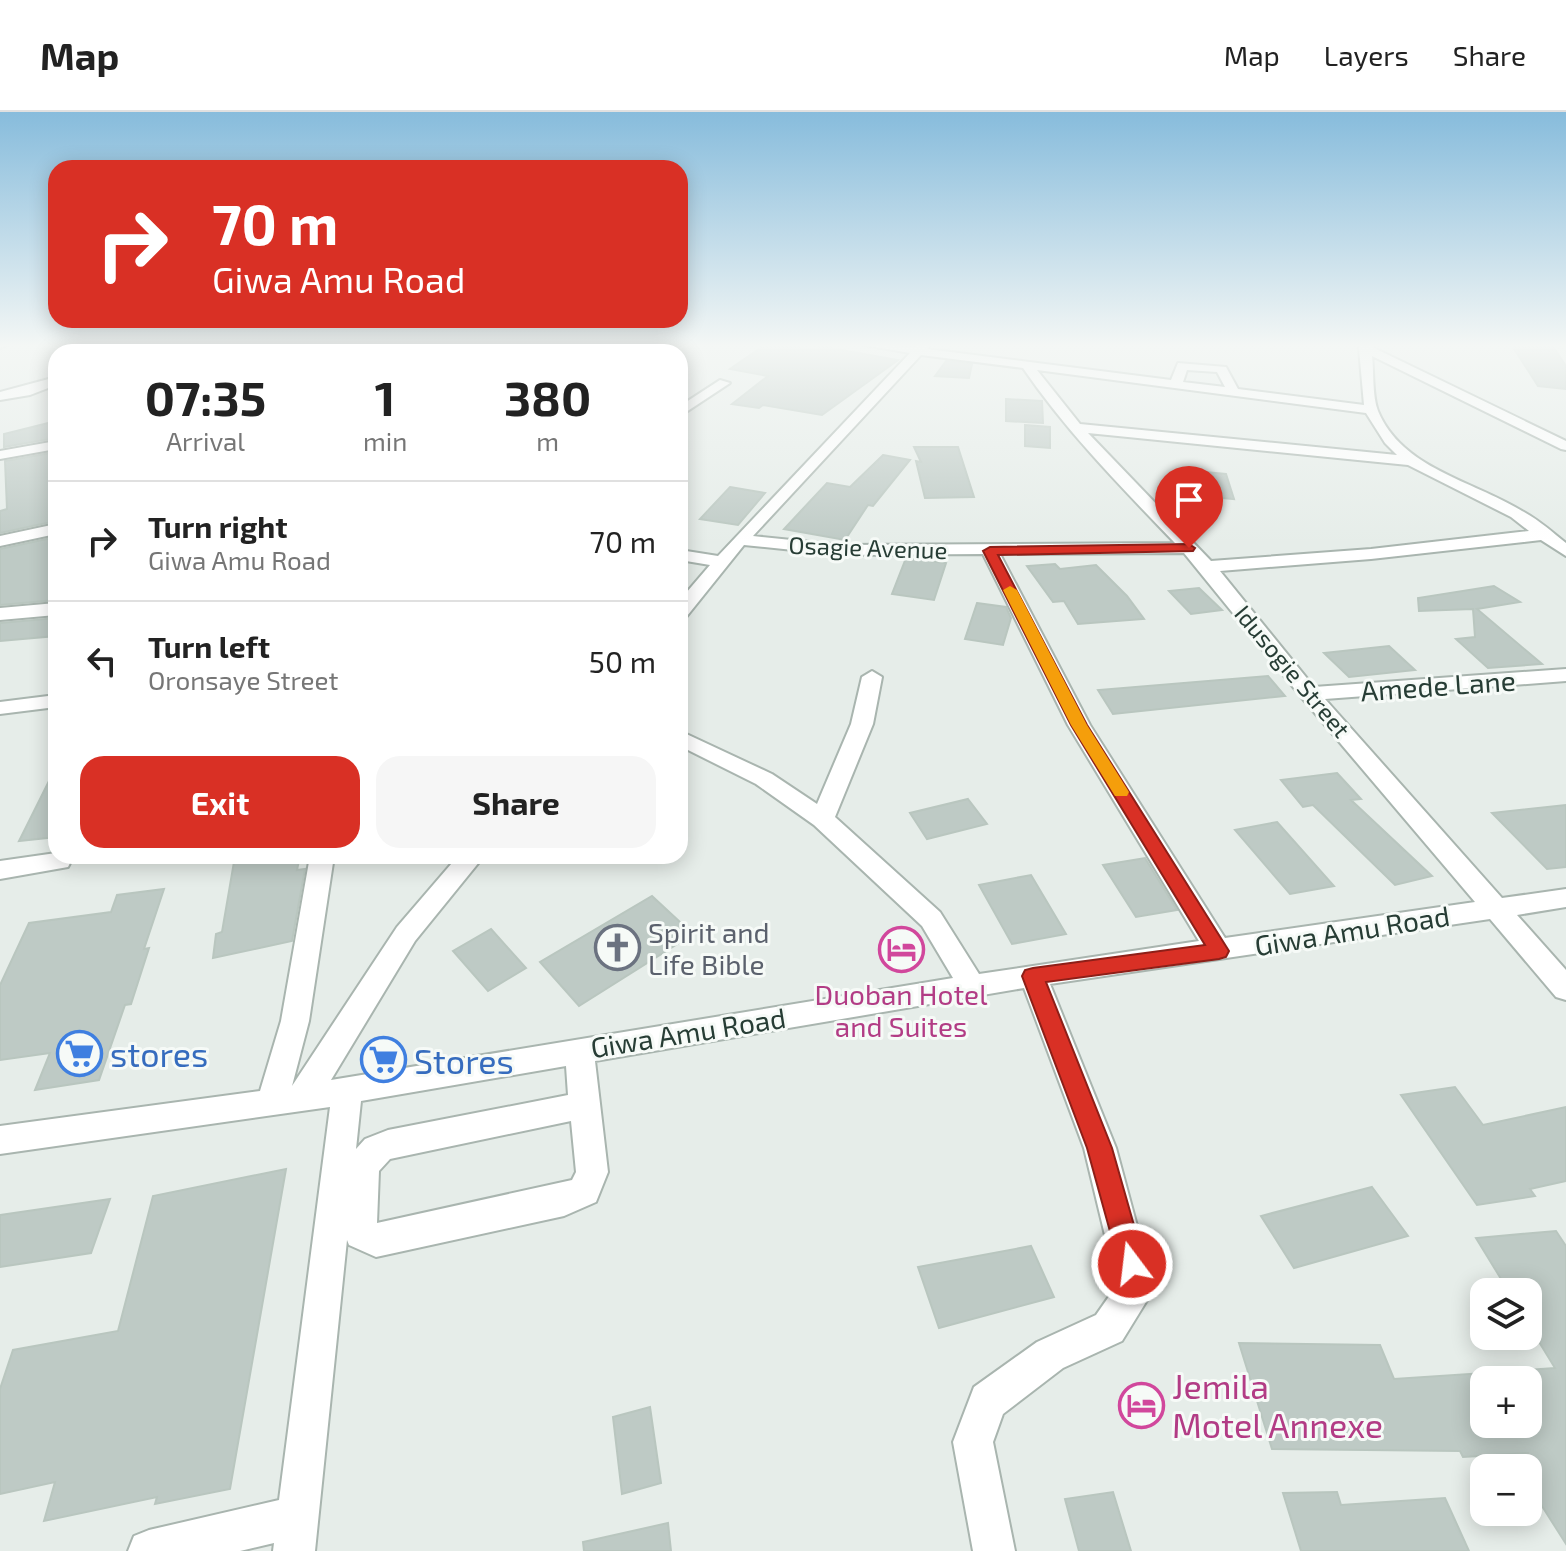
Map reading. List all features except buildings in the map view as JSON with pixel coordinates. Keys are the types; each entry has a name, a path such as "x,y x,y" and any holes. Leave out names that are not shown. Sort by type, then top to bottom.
{"street":[{"path":"688,603 740,540 773,509 863,411"},
{"name":"Idusogie Street","path":"1062,411 1114,471 1207,567 1309,694 1566,989"},
{"path":"1372,411 1390,440 1411,461 1517,514 1566,551"},
{"path":"1496,411 1566,446"},
{"path":"1081,432 1077,428 1411,461"},
{"path":"0,455 48,446"},
{"path":"0,541 48,531"},
{"path":"1207,567 1371,554 1547,534"},
{"name":"Osagie Avenue","path":"740,540 841,550 1189,548"},
{"path":"990,551 1079,725 1219,951"},
{"path":"688,556 723,562"},
{"path":"0,614 48,610"},
{"name":"Amede Lane","path":"1309,694 1566,675"},
{"path":"822,819 862,724 872,677"},
{"path":"0,708 48,702"},
{"path":"688,742 764,779 822,819 931,919 972,986"},
{"path":"0,870 48,863"},
{"path":"272,1103 295,1021 321,864"},
{"path":"303,1099 406,934 465,864"},
{"name":"Giwa Amu Road","path":"0,1140 303,1099 579,1050 1033,976 1566,898"},
{"path":"994,1551 973,1442 988,1401 1050,1355 1109,1328 1136,1289 1100,1148 1033,976"},
{"path":"579,1050 585,1105 592,1172 589,1184 577,1196 376,1240 361,1233 359,1216 364,1166 376,1150 388,1144 585,1105"},
{"path":"149,1551 296,1534 347,1091"}],"slow traffic":[{"path":"1010,590 1079,725 1121,792"}],"place":[{"name":"Spirit and Life Bible","path":"617,948"},
{"name":"Duoban Hotel and Suites","path":"901,950"},
{"name":"stores","path":"79,1053"},
{"name":"Stores","path":"383,1060"},
{"name":"Jemila Motel Annexe","path":"1141,1405"}],"route":[{"path":"1132,1264 1100,1148 1033,976 1219,951 1079,725 990,551 1189,548"}]}
